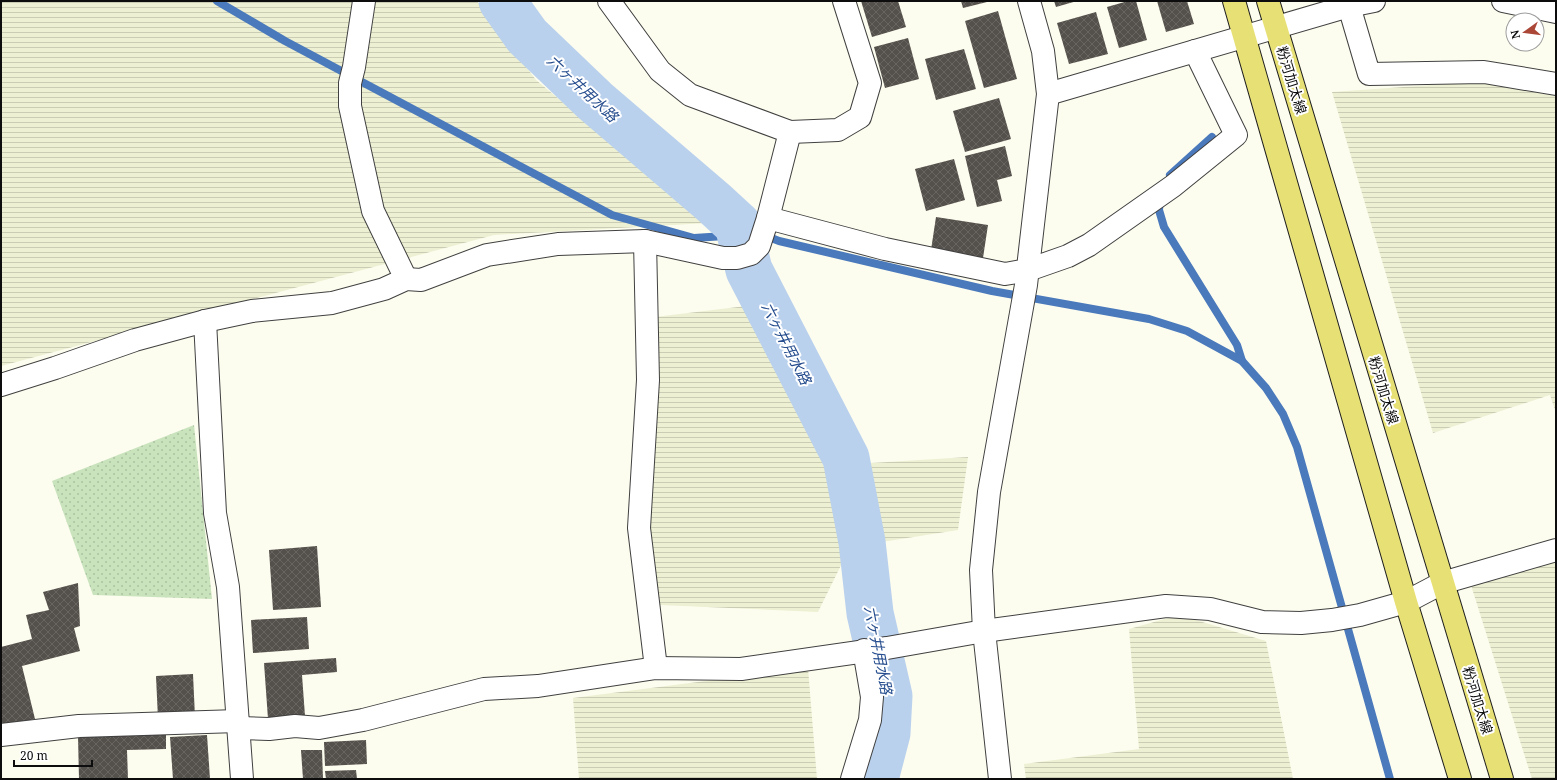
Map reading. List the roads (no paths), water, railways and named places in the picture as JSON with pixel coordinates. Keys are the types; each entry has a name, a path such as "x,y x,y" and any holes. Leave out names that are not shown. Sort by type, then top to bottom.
{"main road":[{"path":"1234,1 1406,602 1460,779"},
{"name":"粉河加太線","path":"1268,1 1502,779"}],"street":[{"path":"364,1 352,75 350,106 373,211 406,279"},
{"path":"609,1 660,71 690,95 790,132 838,130 860,117 870,83 844,1"},
{"path":"1000,779 984,631 981,570 989,492 1027,277 1048,94 1043,51 1030,1"},
{"path":"1048,94 1276,29 1349,6 1374,1"},
{"path":"1503,1 1556,12"},
{"path":"1349,6 1369,74 1484,72 1556,84"},
{"path":"767,221 885,249 1005,274 1027,277 1090,245 1173,186 1236,135 1195,51"},
{"path":"1,385 135,340 205,321 252,311 332,303 384,289 406,279 421,280 487,256 558,244 645,241 722,258 749,253 767,221 790,132"},
{"path":"645,241 648,380 639,528 656,668"},
{"path":"205,321 215,513 228,587 242,779"},
{"path":"1,735 78,726 238,724 269,729 295,726 318,728 362,720 484,689 538,686 656,668 741,669 984,631 1166,606 1210,609 1262,622 1301,623 1332,620 1360,615 1406,602 1442,583 1556,550"},
{"path":"852,779 870,720 874,649"}],"waterway":[{"path":"217,1 285,41 612,215 694,238 740,235"},
{"name":"六ヶ井用水路","path":"502,1 527,36 595,101 738,225 749,270 846,458 862,542 870,613 889,696 887,733 875,779"},
{"path":"1170,175 1212,137"},
{"path":"1160,198 1159,210 1164,227 1237,345 1242,361"},
{"path":"738,225 779,241 992,291 1149,319 1187,331 1242,361 1266,388 1283,414 1297,447 1390,779"}]}
